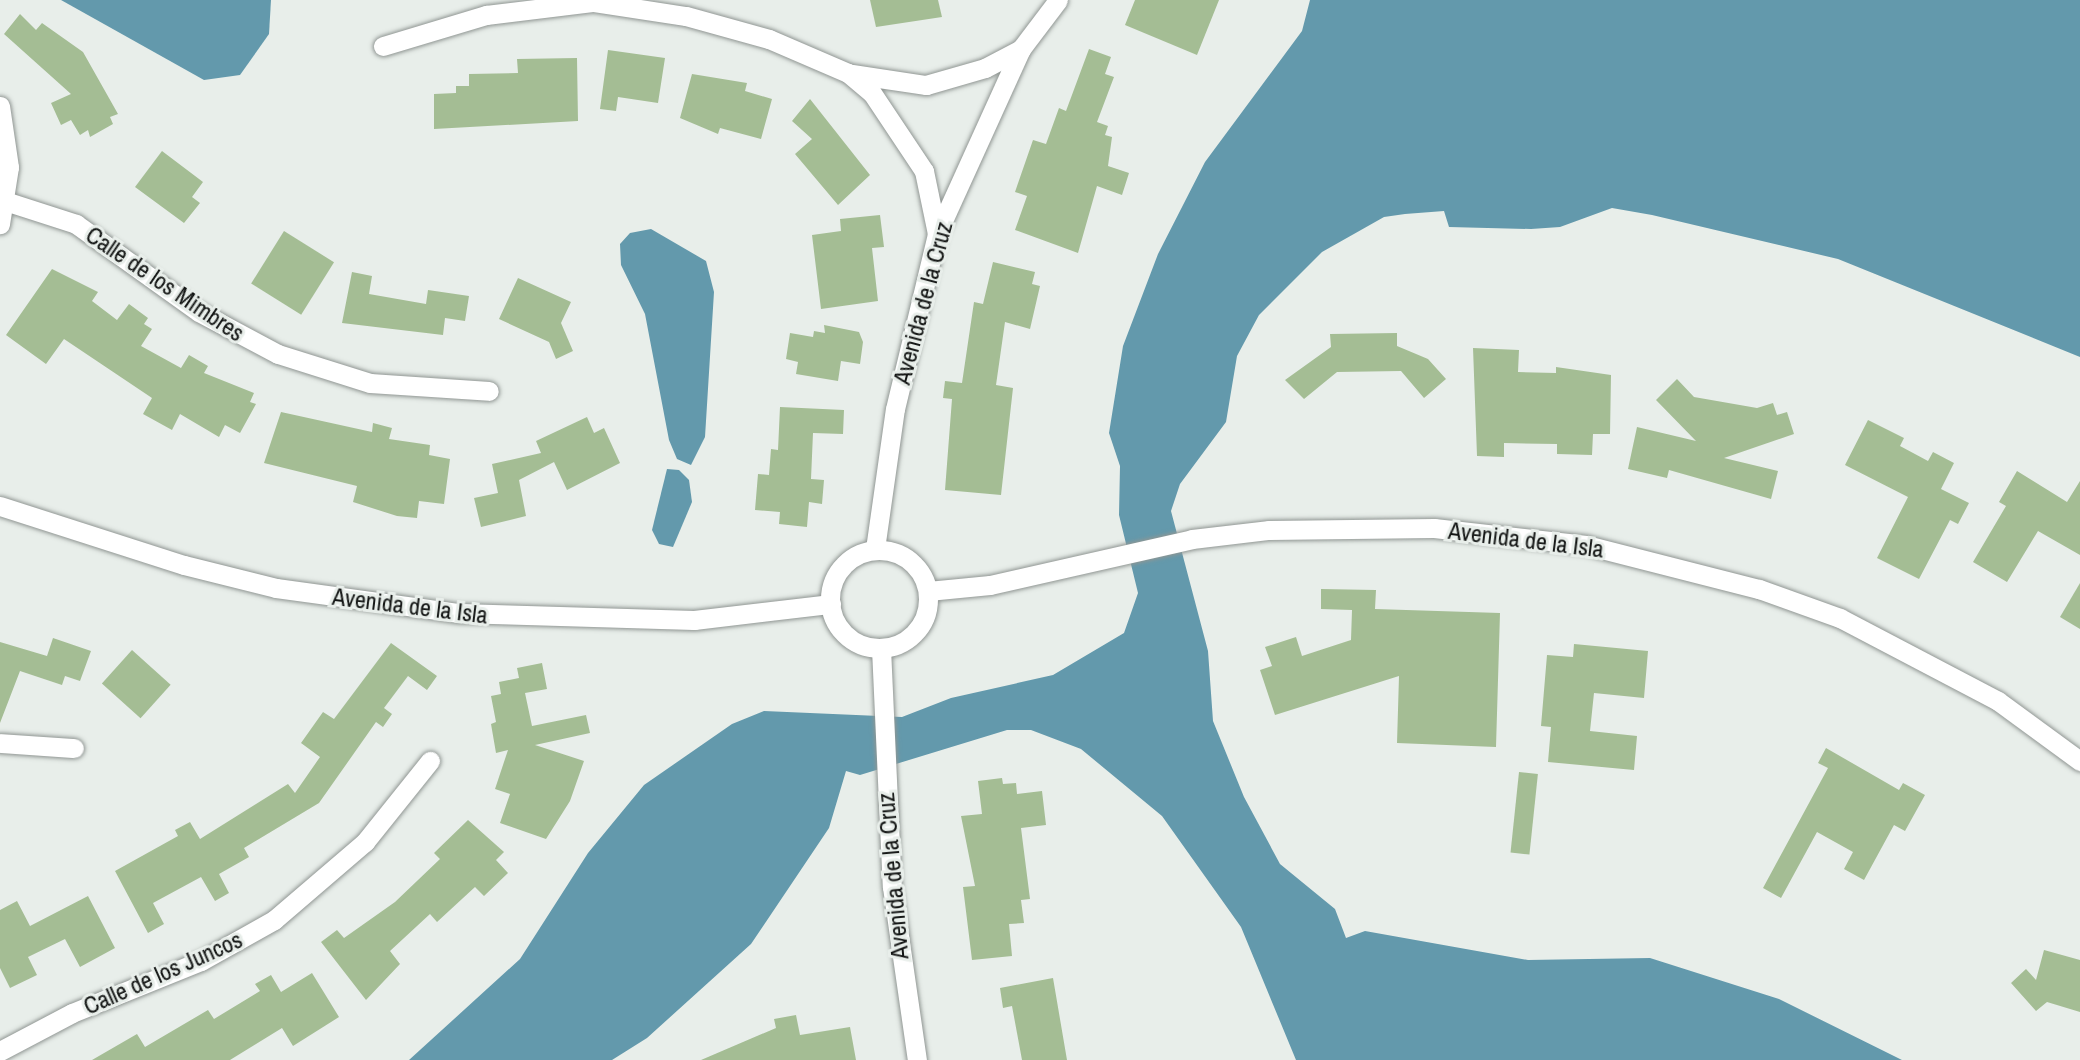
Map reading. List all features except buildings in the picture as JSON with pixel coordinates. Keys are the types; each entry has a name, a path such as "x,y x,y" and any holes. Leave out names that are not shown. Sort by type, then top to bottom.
{"street":[{"name":"Avenida de la Cruz","path":"876,549 895,409 937,234 1021,49 1058,0"},
{"path":"383,47 486,15 594,2 686,16 757,35 848,73 926,85 985,68 1021,49"},
{"path":"848,73 913,149 934,200 937,234"},
{"path":"0,106 9,166 0,224"},
{"name":"Calle de los Mimbres","path":"5,201 76,224 199,312 278,354 370,383 489,391"},
{"name":"Avenida de la Isla","path":"0,506 184,565 276,588 459,614 694,620 831,604"},
{"name":"Avenida de la Isla","path":"928,591 990,585 1192,539 1269,530 1434,528 1586,545 1669,563 1840,618 1998,701 2080,761"},
{"path":"876,549 904,556 928,591 918,630 881,648 842,631 831,604 841,567 876,549"},
{"name":"Avenida de la Cruz","path":"881,648 884,778 892,887 918,1060"},
{"path":"0,743 74,748"},
{"name":"Calle de los Juncos","path":"0,1051 72,1013 201,961 274,920 365,842 430,761"}],"water":[{"path":"61,0 271,0 269,34 240,75 204,80"},
{"path":"1310,0 2080,0 2080,357 1838,259 1652,215 1612,208 1560,227 1531,229 1449,227 1444,211 1384,217 1322,252 1259,315 1237,356 1226,422 1180,484 1171,511 1208,651 1213,721 1244,797 1280,864 1335,909 1346,938 1365,931 1528,960 1650,958 1779,999 1902,1060 1296,1060 1241,927 1162,816 1081,749 1031,730 1007,730 860,775 846,771 829,828 751,944 647,1038 612,1060 409,1060 520,959 588,853 644,785 732,724 764,711 902,717 951,698 1053,675 1124,633 1138,593 1119,515 1120,466 1109,433 1123,346 1158,254 1205,162 1302,31"},
{"path":"651,229 706,261 714,292 705,437 691,465 677,459 669,440 645,314 621,265 620,244 630,233"},
{"path":"667,469 679,470 689,480 692,502 673,547 659,544 652,530"}]}
